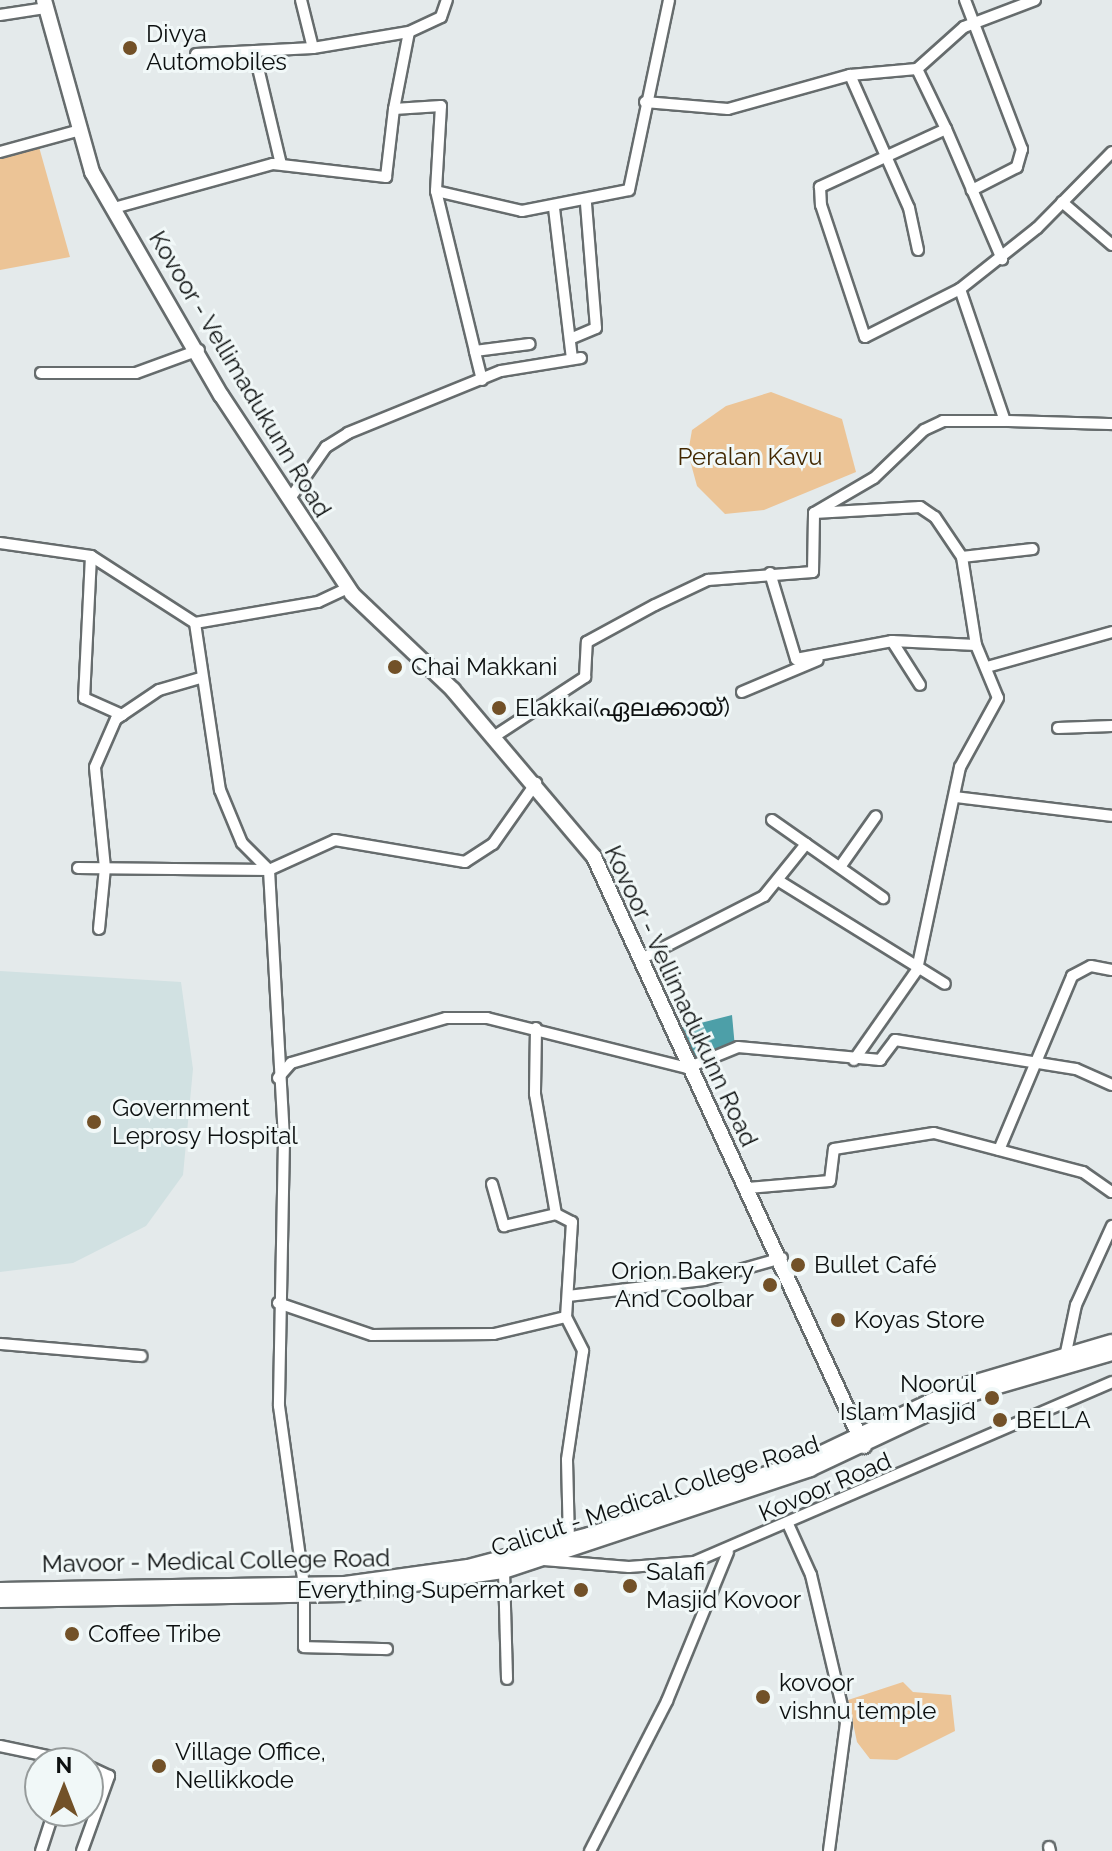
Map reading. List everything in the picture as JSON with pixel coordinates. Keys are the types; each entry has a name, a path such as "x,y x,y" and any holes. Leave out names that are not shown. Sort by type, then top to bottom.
{"main road":[{"name":"Kovoor - Vellimadukunn Road","path":"45,4 77,131 114,208 289,500 348,588 495,736 594,857 687,1068 782,1258 862,1442"},
{"name":"Mavoor - Medical College Road","path":"0,1590 304,1591 409,1579 530,1559 569,1541 862,1442 963,1386 1112,1342"},
{"path":"908,1419 967,1395 1112,1353"},
{"name":"Calicut - Medical College Road","path":"0,1600 410,1589 504,1571 530,1559 862,1442"}],"street":[{"path":"301,0 313,48"},
{"path":"196,54 313,48 409,32 441,17 447,0"},
{"path":"436,191 522,211 586,203 629,190 645,102 669,0"},
{"path":"965,0 1020,136 1022,159 972,190"},
{"path":"645,102 728,109 850,75 917,69 973,22 1035,0"},
{"path":"0,15 45,4"},
{"path":"114,208 281,164 386,177 394,109 409,32"},
{"path":"254,51 281,164"},
{"path":"917,69 1002,259"},
{"path":"850,75 885,153 918,250"},
{"path":"394,109 441,106 436,191 482,380"},
{"path":"946,129 885,153 820,187 865,337 960,289 1002,259 1112,152"},
{"path":"0,152 77,131"},
{"path":"1062,202 1112,245"},
{"path":"570,339 596,328 586,203"},
{"path":"289,500 326,447 348,433 482,380 576,358 570,339 554,208"},
{"path":"960,289 1005,421"},
{"path":"475,351 530,344"},
{"path":"41,373 136,373 199,350"},
{"path":"814,513 874,478 934,424 1005,421 1112,424"},
{"path":"814,513 920,507 962,557 976,645 998,698 960,767 917,970 854,1060"},
{"path":"495,736 585,677 587,642 605,630 708,580 813,572 814,513"},
{"path":"0,543 91,556 195,623 318,602 348,588"},
{"path":"962,557 1033,549"},
{"path":"91,556 84,698 122,715"},
{"path":"770,573 796,659 892,641 976,645"},
{"path":"195,623 200,678 220,790 242,843 269,870 285,1188 278,1303 279,1406 304,1591 304,1647 387,1649"},
{"path":"987,667 1112,632"},
{"path":"892,641 920,685"},
{"path":"742,692 830,654"},
{"path":"99,929 105,868 95,767 122,715 159,690 200,678"},
{"path":"1058,728 1112,726"},
{"path":"78,868 269,870 335,840 465,862 493,844 536,783"},
{"path":"955,797 1112,816"},
{"path":"840,867 876,816"},
{"path":"772,820 883,898"},
{"path":"641,959 779,881 806,844"},
{"path":"779,881 917,970 945,984"},
{"path":"999,1150 1033,1061 1072,976 1091,966 1112,970"},
{"path":"278,1078 291,1063 446,1018 536,1028 687,1068 738,1047 854,1060 885,1058 895,1040 1033,1061 1112,1085"},
{"path":"536,1028 535,1094 556,1214"},
{"path":"748,1188 830,1181 834,1149 934,1133 1083,1172 1112,1192"},
{"path":"492,1184 504,1226 556,1214 572,1222 566,1317 583,1351 567,1460 569,1541"},
{"path":"1065,1357 1076,1305 1112,1226"},
{"path":"568,1296 704,1280 782,1258"},
{"path":"278,1303 372,1335 494,1334 566,1317"},
{"path":"0,1344 141,1356"},
{"name":"Kovoor Road","path":"530,1559 629,1567 728,1552 1111,1384"},
{"path":"788,1524 811,1575 846,1723 829,1851"},
{"path":"590,1851 667,1701 728,1552"},
{"path":"504,1571 507,1679"},
{"path":"0,1746 24,1751"},
{"path":"104,1774 109,1776 104,1790"},
{"path":"41,1851 49,1827"},
{"path":"82,1851 91,1827"}],"shaded area":[{"name":"Government Leprosy Hospital","path":"0,971 181,982 193,1069 183,1175 146,1226 73,1263 0,1272"}],"green space":[{"path":"39,147 70,257 0,270 0,157"},
{"name":"Peralan Kavu","path":"771,392 842,419 856,472 764,510 725,514 697,486 688,453 692,430 726,406"},
{"path":"903,1682 913,1692 951,1695 955,1731 897,1760 870,1759 857,1742 848,1700"}],"water":[{"path":"732,1015 735,1048 697,1066 677,1029"}],"place":[{"name":"Divya Automobiles","path":"130,48"},
{"name":"Chai Makkani","path":"395,667"},
{"name":"Elakkai(ഏലക്കായ്)","path":"499,708"},
{"name":"Government Leprosy Hospital","path":"94,1122"},
{"name":"Bullet Café","path":"798,1265"},
{"name":"Orion Bakery And Coolbar","path":"770,1285"},
{"name":"Koyas Store","path":"838,1320"},
{"name":"Noorul Islam Masjid","path":"992,1398"},
{"name":"BELLA","path":"1000,1420"},
{"name":"Salafi Masjid Kovoor","path":"630,1586"},
{"name":"Everything Supermarket","path":"581,1590"},
{"name":"Coffee Tribe","path":"72,1634"},
{"name":"kovoor vishnu temple","path":"763,1697"},
{"name":"Village Office, Nellikkode","path":"159,1766"}]}
